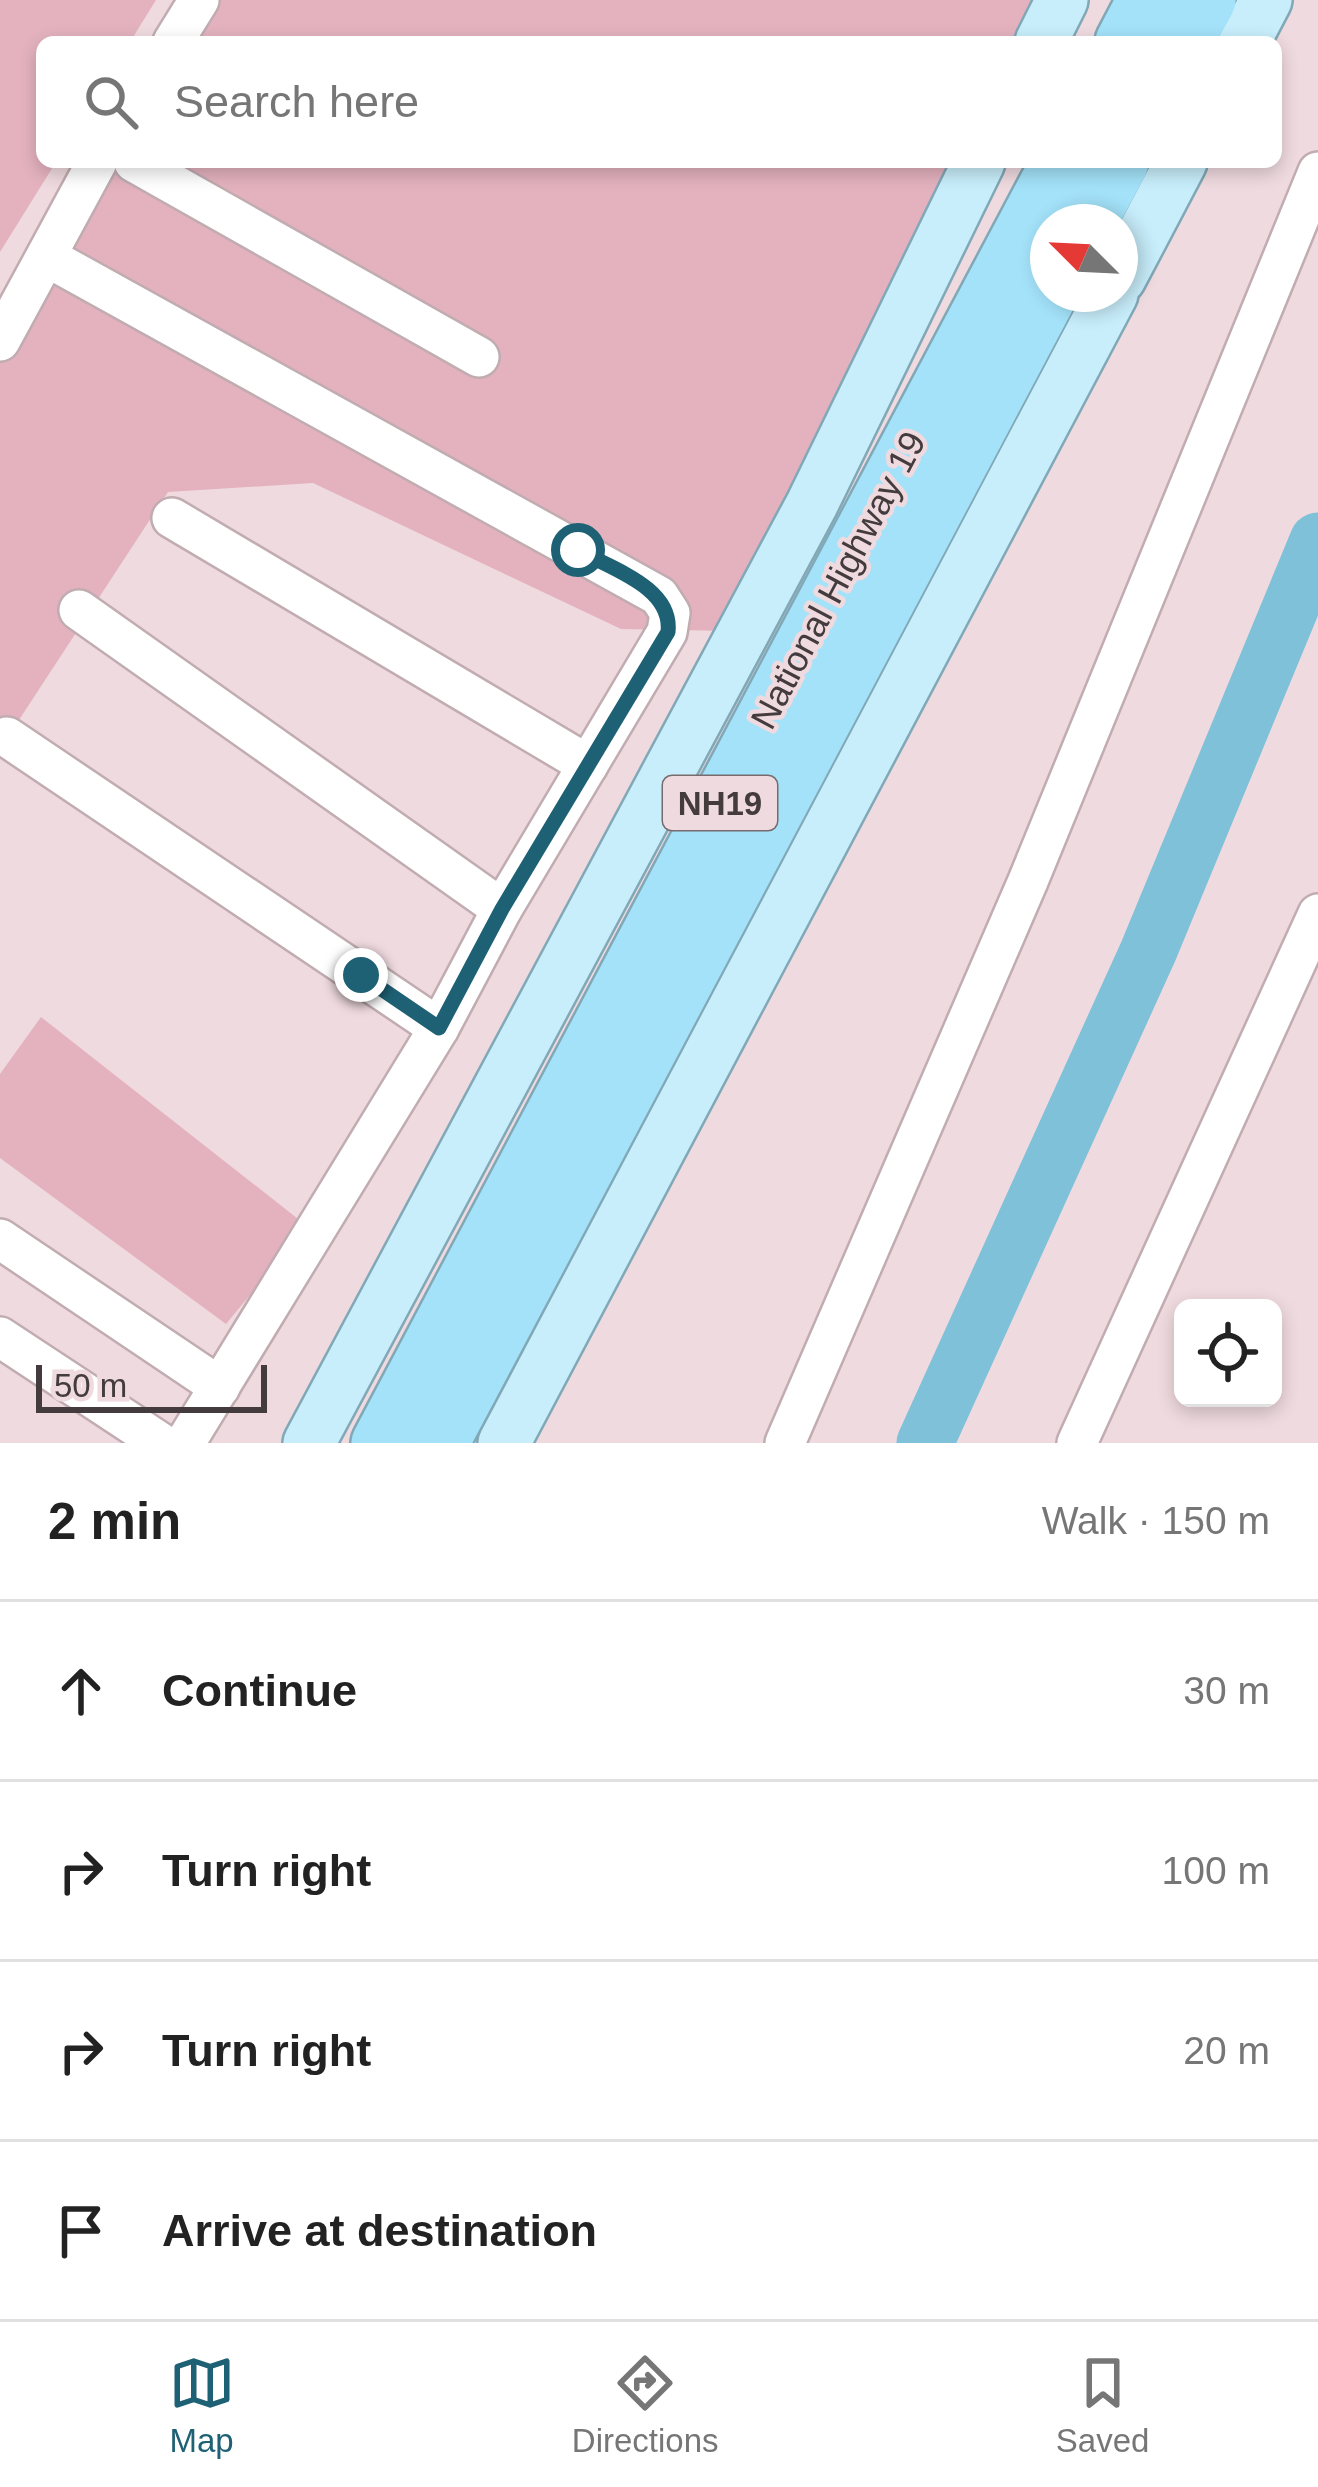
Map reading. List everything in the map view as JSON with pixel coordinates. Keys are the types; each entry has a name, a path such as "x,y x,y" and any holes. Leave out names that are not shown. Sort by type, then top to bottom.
{"highway":[{"path":"1127,36 1146,0"},
{"path":"1187,36 1207,0"},
{"name":"National Highway 19","path":"380,1443 1057,168"},
{"path":"1098,204 1117,168"},
{"name":"NH19","path":"440,1443 1039,312"}],"main road":[{"path":"1044,36 1062,0"},
{"path":"1247,36 1266,0"},
{"path":"309,1443 812,504 976,168"},
{"path":"1138,244 1178,168"},
{"path":"504,1443 1102,312"}],"street":[{"path":"176,36 200,0"},
{"path":"0,341 94,168"},
{"path":"145,168 479,357"},
{"path":"785,1443 1028,881 1318,172"},
{"path":"47,257 659,596 670,614 668,632 502,909 439,1028 185,1443"},
{"path":"172,518 588,765"},
{"path":"79,610 502,909"},
{"path":"7,737 439,1028"},
{"path":"1077,1443 1318,914"},
{"path":"0,1239 220,1387"},
{"path":"0,1337 161,1443"}],"shaded area":[{"path":"0,0 156,0 134,36 36,36 36,168 52,168 0,252"},
{"path":"210,0 1083,0 1063,36 188,36"},
{"path":"108,168 990,168 731,631 621,629 313,483 168,492 0,749 0,348"},
{"path":"41,1017 307,1226 226,1324 0,1158 0,1074"}],"waterway":[{"path":"925,1443 1148,952 1318,541"}],"route":[{"path":"361,975 439,1028 502,909 668,632 670,614 659,596 578,550"}]}
